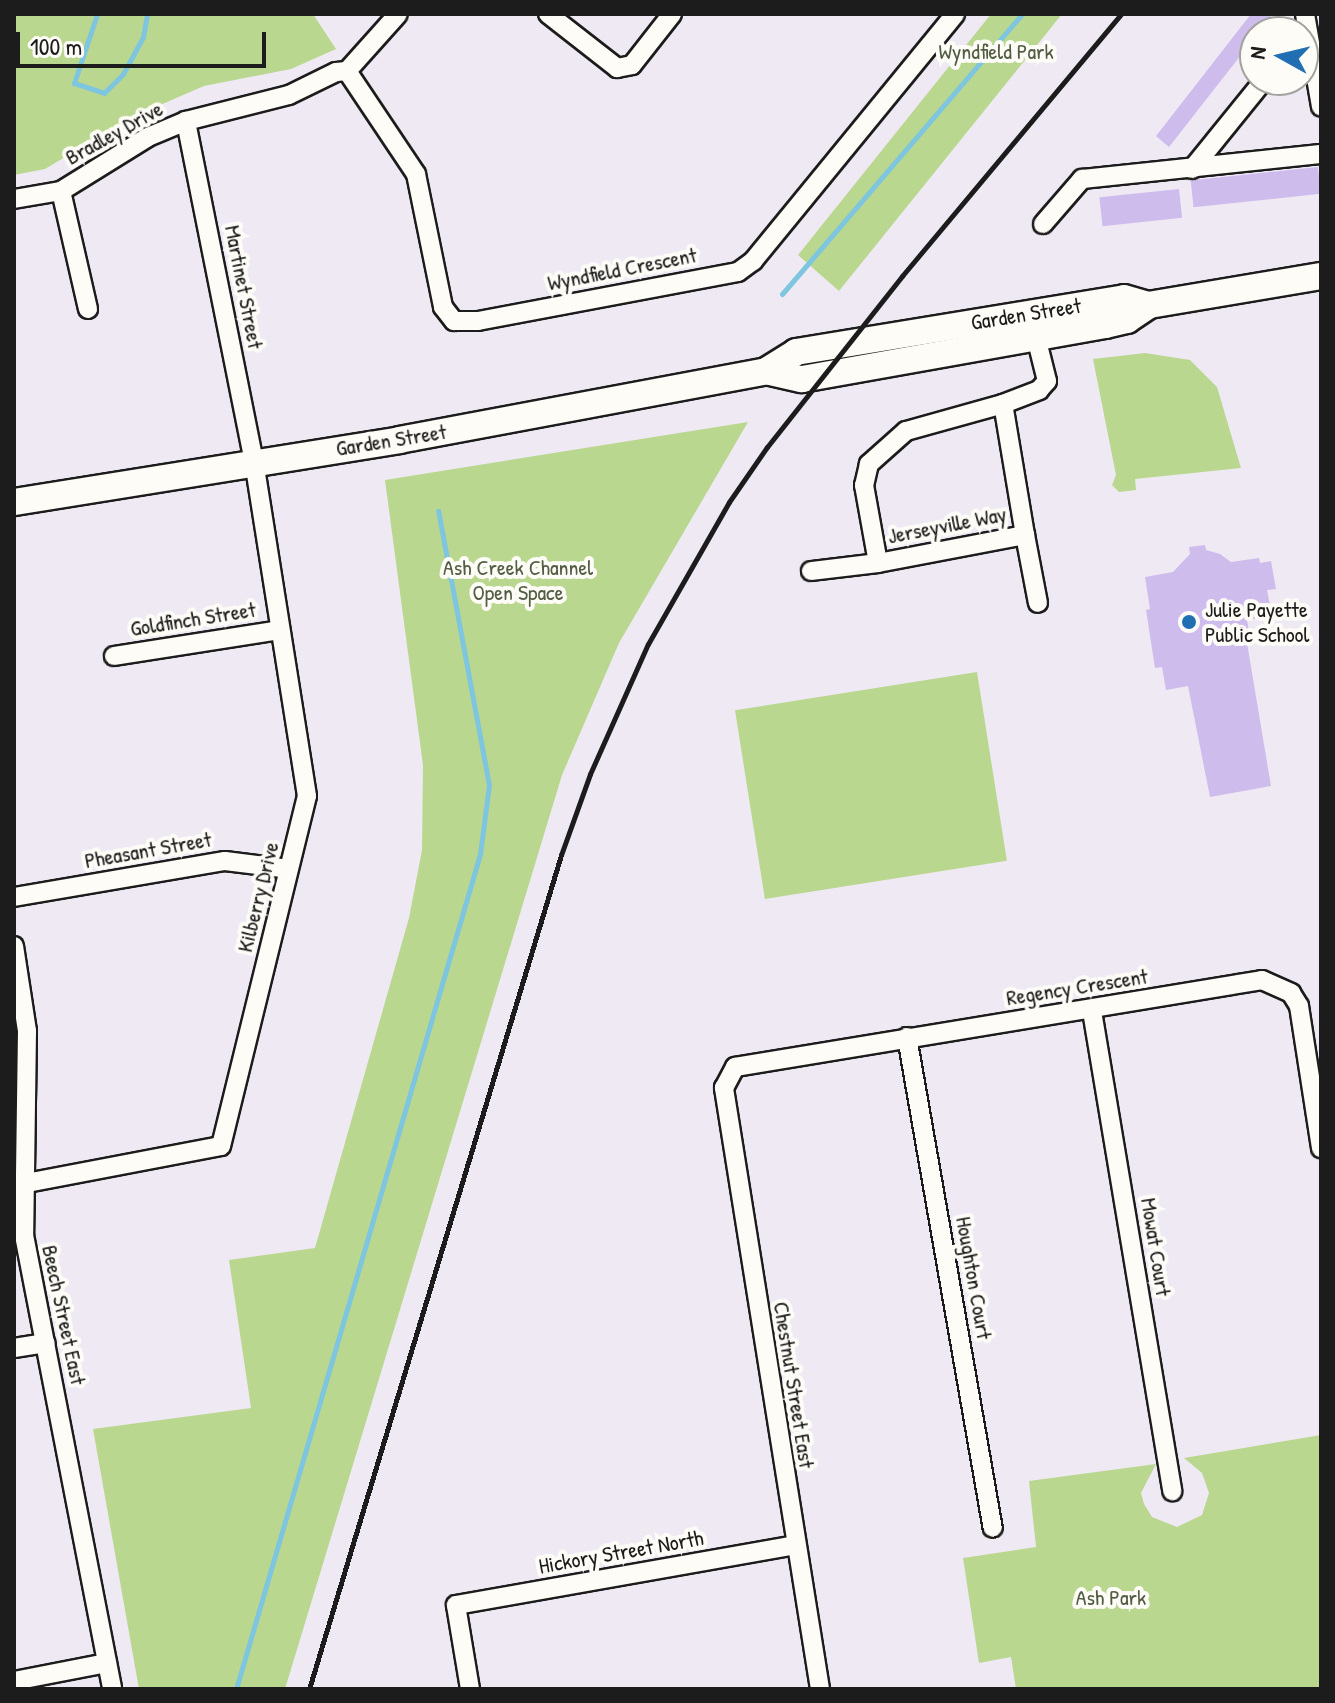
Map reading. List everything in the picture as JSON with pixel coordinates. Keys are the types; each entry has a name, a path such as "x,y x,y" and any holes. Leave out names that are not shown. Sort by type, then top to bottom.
{"street":[{"name":"Bradley Drive","path":"14,199 61,191 148,137 186,121 289,95 336,72 347,71 398,14"},
{"path":"548,14 617,68 632,65 672,14"},
{"name":"Wyndfield Crescent","path":"347,71 416,174 443,307 454,321 478,321 738,272 753,261 955,14"},
{"path":"1192,169 1251,96"},
{"name":"Martinet Street","path":"186,121 254,462"},
{"path":"1043,224 1082,179 1321,154"},
{"path":"61,191 88,309"},
{"name":"Garden Street","path":"766,371 802,379 1127,320 1149,305 1321,276"},
{"name":"Garden Street","path":"14,502 399,440 766,371 796,352 1124,298 1149,305"},
{"path":"1036,337 1042,323 1065,307"},
{"name":"Jerseyville Way","path":"878,563 864,485 869,464 906,431 921,424 1003,404 1039,390 1047,381 1036,337"},
{"name":"Jerseyville Way","path":"1003,404 1038,603"},
{"name":"Kilberry Drive","path":"27,1183 221,1146 307,796 254,462"},
{"name":"Jerseyville Way","path":"811,571 878,563 1025,535"},
{"name":"Goldfinch Street","path":"114,656 280,630"},
{"name":"Pheasant Street","path":"14,897 225,861 289,869"},
{"name":"Beech Street East","path":"14,946 27,1031 24,1235 112,1689"},
{"name":"Regency Crescent","path":"724,1088 735,1067 907,1037 1092,1011 1262,980 1277,984 1291,993 1299,1006 1321,1148"},
{"name":"Mowat Court","path":"1092,1011 1172,1491"},
{"name":"Houghton Court","path":"907,1037 993,1528"},
{"name":"Chestnut Street East","path":"724,1088 820,1689"},
{"path":"14,1348 46,1343"},
{"name":"Hickory Street North","path":"470,1689 456,1605 795,1545"},
{"path":"14,1681 107,1663"}],"green space":[{"path":"14,14 313,14 336,49 291,69 204,86 130,118 45,169 14,175"},
{"name":"Wyndfield Park","path":"991,14 1062,14 839,291 798,255"},
{"path":"1145,353 1190,360 1217,387 1241,468 1135,479 1136,490 1119,492 1112,485 1116,475 1093,359"},
{"name":"Ash Creek Channel Open Space","path":"748,422 619,643 562,775 285,1689 139,1689 93,1429 251,1408 229,1260 315,1248 409,918 422,850 423,765 385,480"},
{"path":"977,672 1007,861 765,899 735,710"},
{"name":"Ash Park","path":"1321,1435 1321,1689 1016,1689 1011,1657 979,1663 963,1558 1036,1547 1029,1481 1156,1464 1141,1493 1144,1504 1152,1517 1177,1527 1202,1515 1209,1493 1202,1473 1184,1458"}],"building":[{"path":"1251,14 1273,14 1271,16 1249,16"},
{"path":"1239,29 1239,57 1169,147 1156,136"},
{"path":"1318,167 1321,194 1194,207 1191,180"},
{"path":"1179,189 1182,218 1102,226 1099,197"},
{"path":"1205,545 1206,550 1220,554 1231,562 1259,558 1260,563 1271,561 1276,589 1267,590 1272,616 1247,620 1250,637 1246,637 1271,786 1210,797 1188,686 1166,690 1162,667 1155,668 1146,610 1150,609 1145,577 1173,572 1190,554 1189,547"}],"waterway":[{"path":"97,14 74,83 104,93 123,74 143,37 147,14"},
{"path":"782,294 1022,14"},
{"path":"236,1689 480,854 489,785 438,511"}],"railway":[{"path":"309,1689 561,855 590,774 648,644 729,502 767,447 902,276 1121,14"}],"place":[{"name":"Julie Payette Public School","path":"1189,622"}]}
